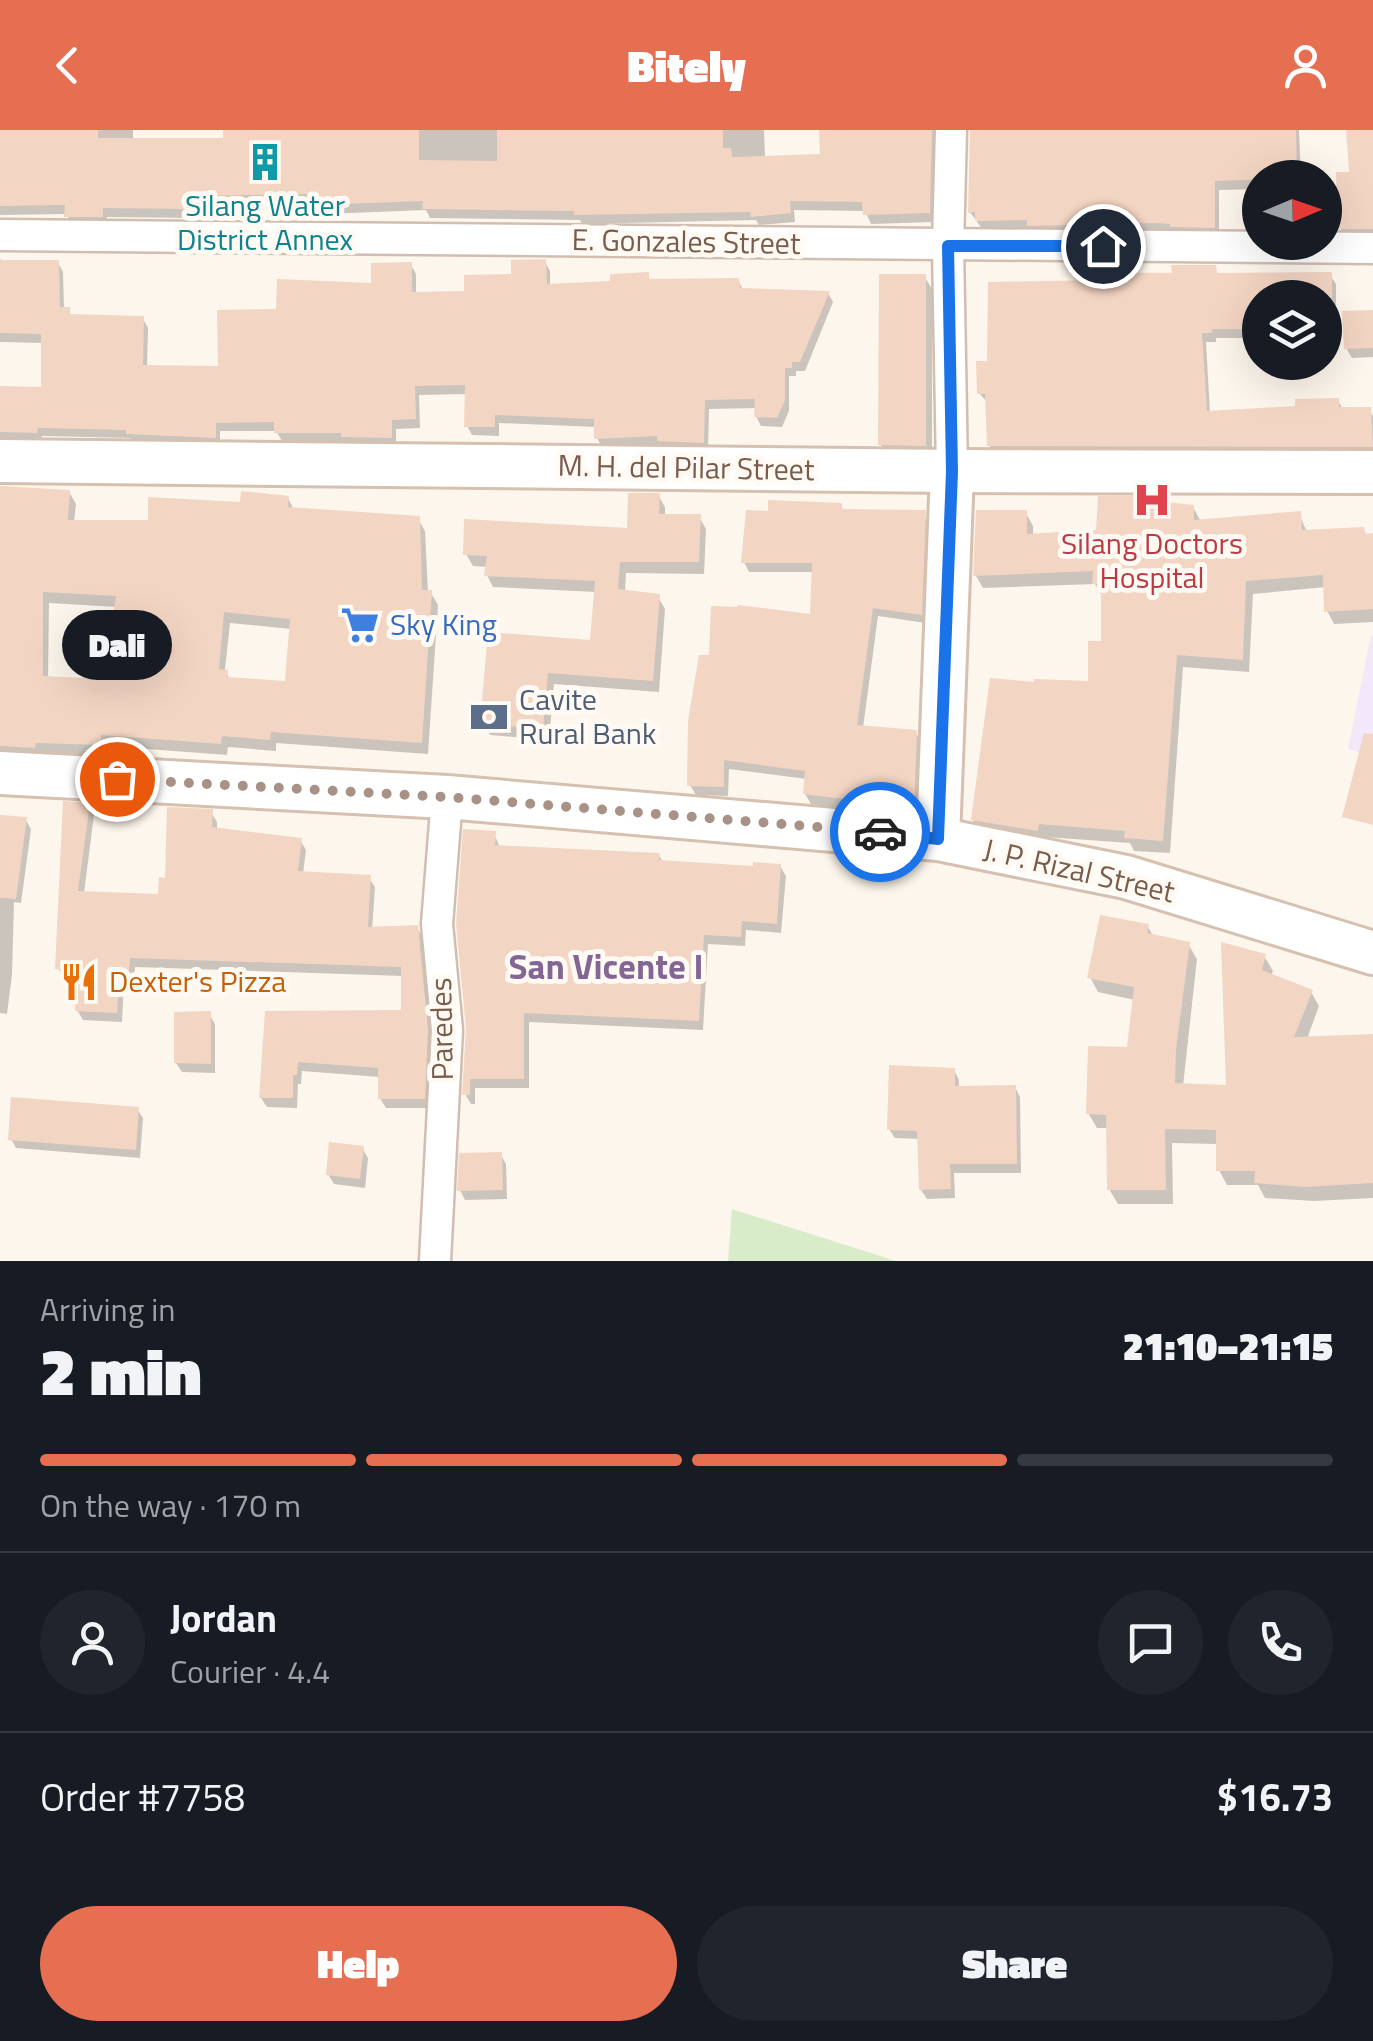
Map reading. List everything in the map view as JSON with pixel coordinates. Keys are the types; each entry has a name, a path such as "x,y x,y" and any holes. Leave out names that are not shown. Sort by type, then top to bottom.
{"main road":[{"name":"M. H. del Pilar Street","path":"0,461 1373,472"},
{"path":"938,839 952,471"},
{"name":"J. P. Rizal Street","path":"0,773 447,797 938,839 1126,877 1373,953"}],"street":[{"path":"951,130 948,246 952,471"},
{"name":"E. Gonzales Street","path":"0,236 1373,248"},
{"name":"Paredes","path":"435,1261 447,1030 437,924 447,797"}],"shaded area":[{"path":"1373,636 1373,756 1348,749"}],"green space":[{"path":"732,1209 896,1261 728,1261"}],"building":[{"path":"0,130 98,130 98,138 223,138 223,130 419,130 419,160 497,161 497,130 723,130 723,148 731,148 732,157 820,154 819,130 932,130 930,213 863,215 862,202 790,201 791,213 751,217 750,212 574,215 574,211 422,209 423,201 317,205 317,194 186,196 185,209 103,208 103,217 64,217 65,205 0,206"},
{"path":"970,130 1296,130 1297,160 1242,160 1242,180 1215,181 1215,228 1156,223 1027,226 1027,220 975,221 975,212 968,213"},
{"path":"1346,130 1373,130 1373,229 1342,229 1342,172 1349,172"},
{"path":"546,259 547,284 610,281 610,274 649,272 649,279 739,278 740,288 830,291 800,362 785,368 785,400 777,418 754,417 755,399 705,400 704,443 657,441 657,436 594,439 594,419 495,415 495,427 464,427 465,385 415,386 416,419 392,420 392,438 274,433 274,422 216,423 216,438 126,434 126,430 38,428 37,433 0,432 0,386 41,387 41,334 0,333 0,260 59,260 60,307 70,307 70,314 144,316 143,365 218,366 217,310 276,309 277,279 371,283 371,263 412,262 412,292 464,291 464,275 511,274 511,260"},
{"path":"1171,265 1216,265 1217,273 1332,272 1332,280 1242,280 1242,329 1202,333 1207,411 1295,406 1295,399 1339,398 1339,407 1371,407 1373,447 987,446 985,394 977,394 976,361 987,361 988,282 1101,280 1101,272 1172,273"},
{"path":"879,274 926,274 926,446 878,445"},
{"path":"1373,310 1373,348 1344,349 1342,311"},
{"path":"0,486 70,490 68,520 148,520 148,497 240,502 241,491 289,496 288,507 420,516 422,590 432,590 422,743 271,732 270,740 222,736 221,744 101,735 101,745 0,746","holes":["43,592 116,596 103,679 43,676","224,612 290,619 285,681 227,677 228,670 219,669"]},
{"path":"628,493 660,493 659,514 701,514 699,562 620,562 618,589 660,594 653,681 548,673 543,729 480,724 488,632 590,640 595,581 484,576 487,556 463,555 464,519 627,528"},
{"path":"1098,496 1165,496 1165,502 1194,505 1194,520 1301,511 1302,530 1364,527 1365,534 1373,533 1373,609 1324,612 1323,575 1246,581 1243,660 1177,655 1163,841 1124,838 1125,831 1039,824 1038,831 971,820 990,678 1088,681 1088,641 1101,641 1101,584 1092,584 1093,571 973,576 976,510 1027,510 1027,534 1096,530"},
{"path":"768,500 842,503 842,509 926,510 922,615 873,608 857,725 917,730 914,812 877,809 878,803 803,794 805,771 724,760 724,787 687,786 688,721 699,655 709,655 711,606 738,605 810,614 812,563 741,563 746,510 768,511"},
{"path":"1364,733 1373,734 1373,825 1342,817"},
{"path":"63,801 90,803 78,891 158,894 159,877 165,878 167,807 213,809 212,827 302,838 298,871 371,875 368,927 418,925 428,1030 425,1099 378,1099 378,1068 298,1062 297,1075 293,1075 293,1098 259,1098 265,1011 401,1010 401,967 130,958 129,972 120,972 117,1013 75,1011 77,970 55,969"},
{"path":"0,815 27,817 16,899 0,898"},
{"path":"463,829 496,831 495,845 660,853 659,860 781,864 777,924 742,921 741,937 704,935 699,1021 524,1013 524,1079 470,1079 470,1095 462,1095 466,1028 456,924"},
{"path":"1100,915 1149,924 1147,933 1190,942 1175,1083 1226,1085 1221,942 1266,954 1262,970 1313,990 1294,1037 1373,1034 1373,1183 1304,1187 1254,1183 1255,1171 1216,1171 1216,1130 1165,1129 1166,1190 1107,1190 1106,1115 1086,1114 1088,1046 1127,1047 1134,987 1087,978"},
{"path":"211,1011 211,1064 174,1063 174,1012"},
{"path":"889,1065 955,1068 955,1086 1016,1085 1017,1164 950,1164 951,1189 919,1190 917,1131 887,1130"},
{"path":"11,1097 139,1107 136,1150 8,1140"},
{"path":"329,1142 364,1146 360,1179 326,1175"},
{"path":"502,1152 503,1190 457,1191 459,1153"}],"way so far":[{"path":"117,779 447,797 880,832"}],"place":[{"name":"Silang Water District Annex","path":"265,162"},
{"name":"Silang Doctors Hospital","path":"1152,500"},
{"name":"Sky King","path":"360,625"},
{"name":"Cavite Rural Bank","path":"489,717"},
{"name":"Dali","path":"117,779"},
{"name":"Dexter's Pizza","path":"79,982"}],"district":[{"name":"San Vicente I","path":"606,967"}],"route":[{"path":"880,832 938,839 952,471 948,246 1103,246"}]}
